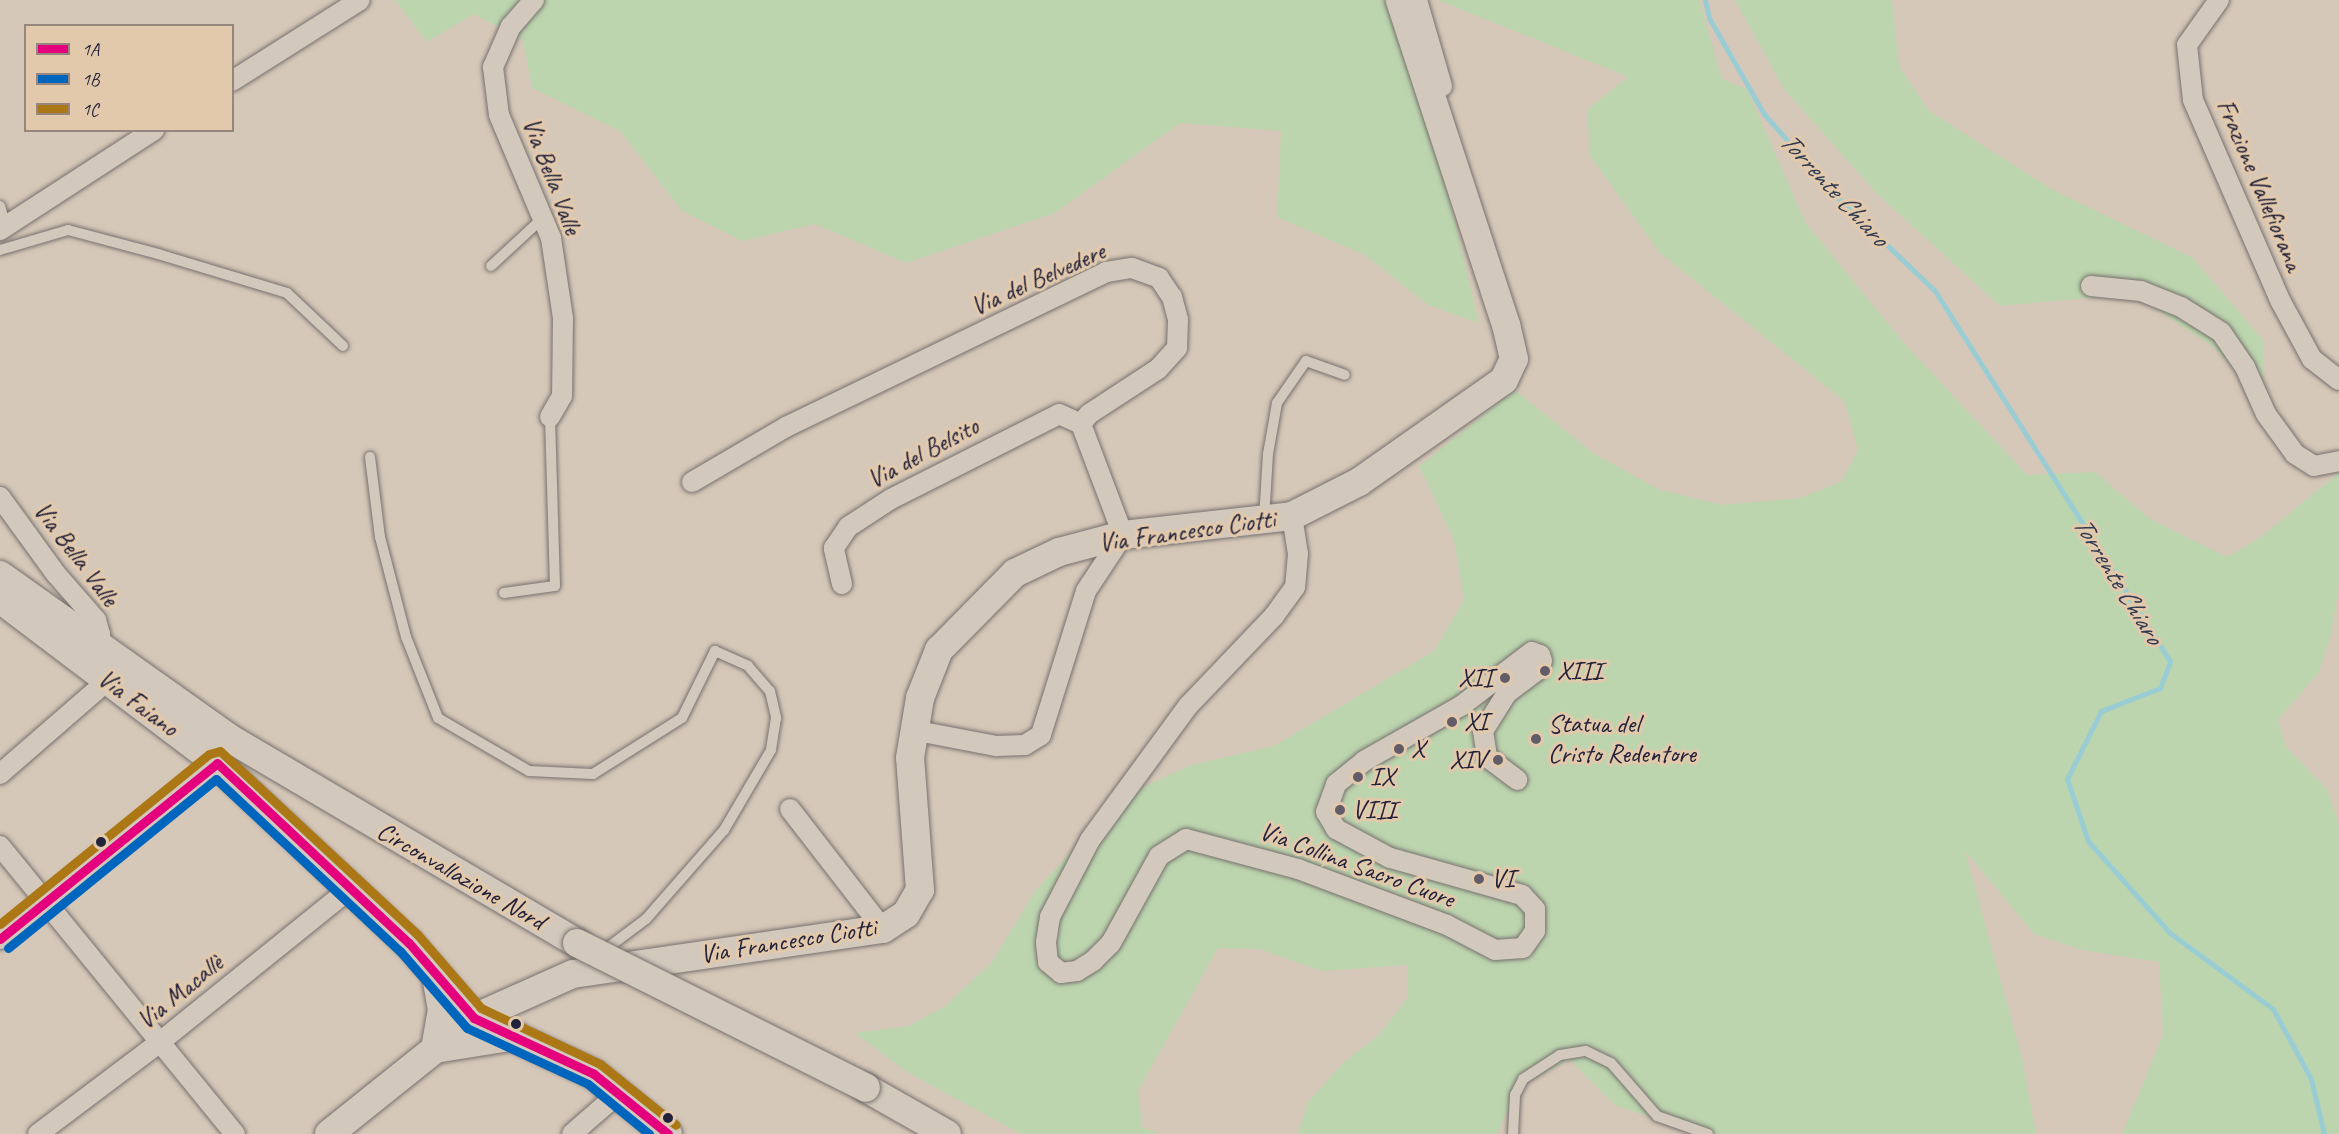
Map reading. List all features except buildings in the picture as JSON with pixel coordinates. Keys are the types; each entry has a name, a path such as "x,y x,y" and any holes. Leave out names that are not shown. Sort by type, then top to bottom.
{"street":[{"path":"234,80 360,0"},
{"name":"Via Bella Valle","path":"534,0 511,26 493,68 499,115 551,238 563,318 562,396 550,417"},
{"name":"Via Francesco Ciotti","path":"329,1134 474,1018 573,974 883,929 906,914 920,890 911,787 912,730 920,698 939,650 976,608 1015,573 1059,552 1123,535 1292,516 1359,482 1504,380 1514,359 1494,282 1400,0"},
{"path":"1417,0 1450,112 1455,168"},
{"name":"Frazione Vallefiorana","path":"2219,0 2187,45 2193,100 2281,303 2312,359 2339,380"},
{"path":"2,220 151,132"},
{"name":"Via del Belvedere","path":"692,482 786,428 1106,272 1132,268 1159,278 1172,297 1178,320 1177,348 1158,369 1089,414 1081,424"},
{"path":"2091,286 2141,291 2181,308 2221,332 2245,367 2266,414 2295,454 2314,466 2339,461"},
{"name":"Via del Belsito","path":"842,584 834,548 848,527 891,499 1059,414 1081,424"},
{"path":"912,730 996,746 1025,745 1041,735 1086,591 1123,535 1081,424"},
{"name":"Via Bella Valle","path":"0,497 56,574 96,620 100,634 98,647"},
{"name":"Via Collina Sacro Cuore","path":"1292,516 1298,554 1295,586 1274,616 1188,706 1090,840 1050,917 1046,943 1048,962 1061,973 1077,971 1093,961 1111,943 1159,856 1186,839 1298,869 1447,925 1495,950 1523,948 1534,932 1535,909 1522,895 1390,858 1345,835 1326,812 1336,784 1364,761 1461,706 1532,652 1540,655 1542,661 1539,669 1506,693 1484,731 1487,757 1517,780"},
{"name":"Circonvallazione Nord","path":"0,575 98,647 229,738 577,943 726,1014 940,1129"},
{"name":"Via Faiano","path":"0,599 217,763 352,887 474,1018"},
{"path":"0,774 108,680"},
{"path":"0,939 217,763"},
{"path":"790,809 883,929"},
{"path":"0,846 235,1134"},
{"name":"Via Macallè","path":"38,1134 160,1042 352,887"},
{"path":"436,976 442,1010 435,1049 516,1036"},
{"path":"474,1018 571,1061 620,1092 668,1134"},
{"path":"572,1134 620,1092"}],"lane":[{"path":"491,267 544,217"},
{"path":"0,250 68,230 158,254 287,293 343,346"},
{"path":"1263,519 1276,403 1306,361 1346,375"},
{"path":"504,593 555,586 550,417"},
{"path":"370,457 380,537 406,637 438,718 528,771 593,774 672,724 681,718 716,651 748,666 770,691 776,718 771,750 724,830 646,919 573,974"},
{"path":"1513,1134 1515,1095 1523,1079 1560,1055 1586,1051 1611,1063 1657,1116 1708,1134"}],"green space":[{"path":"395,0 1402,0 1479,323 1428,305 1365,255 1277,217 1281,131 1180,123 1055,213 906,263 815,224 742,241 682,211 620,131 532,88 523,41 474,14 427,42"},
{"path":"1438,0 1699,0 1722,79 1747,89 1805,222 1904,343 2027,475 2095,472 2150,519 2227,557 2258,539 2339,473 2339,583 2331,635 2319,672 2278,720 2286,747 2327,789 2339,825 2339,1134 2122,1134 2163,1035 2159,962 2082,950 2034,934 1965,851 2022,1058 2036,1134 1706,1134 1616,1106 1570,1060 1517,1087 1497,1134 1298,1134 1307,1103 1345,1061 1379,1035 1408,997 1407,965 1322,971 1259,949 1218,948 1138,1091 1142,1127 1160,1134 1021,1134 907,1072 855,1033 908,1026 944,1007 992,962 1035,891 1123,796 1191,765 1274,746 1434,651 1464,600 1454,540 1419,466 1515,390 1593,453 1660,490 1722,505 1800,498 1842,481 1858,450 1844,401 1659,252 1590,156 1587,110 1628,77"},
{"path":"1735,0 1892,0 1899,66 1929,111 2053,190 2193,258 2263,340 2264,400 2212,346 2133,294 2000,306 1877,194 1784,89"}],"waterway":[{"name":"Torrente Chiaro","path":"1705,0 1709,18 1764,114 1839,199 1935,291 2170,662 2160,688 2101,711 2067,779 2088,841 2170,933 2273,1009 2311,1079 2324,1134"}],"transit line":[{"name":"1C","path":"0,924 209,754 220,751 417,934 481,1008 600,1064 676,1125"},
{"name":"1A","path":"0,939 217,763 409,943 474,1018 594,1074 668,1134"},
{"name":"1B","path":"8,948 216,779 400,951 467,1028 588,1084 649,1134"}],"place":[{"name":"XIII","path":"1545,671"},
{"name":"XII","path":"1505,678"},
{"name":"XI","path":"1452,722"},
{"name":"Statua del Cristo Redentore","path":"1536,739"},
{"name":"X","path":"1399,749"},
{"name":"XIV","path":"1498,760"},
{"name":"IX","path":"1358,777"},
{"name":"VIII","path":"1340,810"},
{"name":"VI","path":"1479,879"}]}
